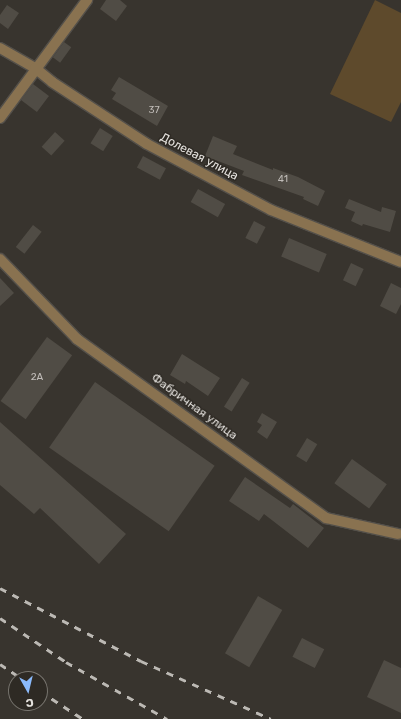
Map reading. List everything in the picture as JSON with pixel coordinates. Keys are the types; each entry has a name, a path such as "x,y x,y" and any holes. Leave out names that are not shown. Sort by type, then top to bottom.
{"street":[{"path":"0,118 35,68 87,0"},
{"name":"Долевая улица","path":"0,48 35,68 52,82 147,144 271,210 401,262"},
{"name":"Фабричная улица","path":"0,259 77,339 326,518 398,534"}],"shaded area":[{"path":"375,0 401,13 401,102 391,122 330,94"}],"building":[{"path":"106,0 120,0 127,6 116,21 100,9"},
{"path":"7,5 19,13 8,29 0,23 0,15"},
{"path":"64,42 71,47 60,63 53,57"},
{"path":"119,77 168,106 157,126 112,99 116,93 111,90"},
{"path":"33,84 49,96 37,112 21,100"},
{"path":"100,128 113,136 103,151 90,143"},
{"path":"55,132 65,141 51,156 42,147"},
{"path":"213,136 237,146 233,154 273,170 273,168 298,177 325,191 318,206 303,199 304,197 242,175 244,171 205,156"},
{"path":"143,156 166,168 160,180 137,167"},
{"path":"198,189 225,204 218,217 191,202"},
{"path":"349,199 381,212 382,207 396,211 390,232 363,224 362,226 351,221 355,212 345,208"},
{"path":"254,221 266,227 257,244 245,238"},
{"path":"33,225 42,232 24,254 16,247"},
{"path":"289,238 327,254 319,272 281,256"},
{"path":"351,263 364,269 356,286 343,280"},
{"path":"0,278 14,293 0,306"},
{"path":"391,283 401,288 401,304 396,314 380,306"},
{"path":"47,337 72,355 26,419 1,401"},
{"path":"182,354 220,378 208,396 186,381 185,384 170,375"},
{"path":"242,378 250,383 232,412 224,407"},
{"path":"95,382 215,466 169,531 49,448"},
{"path":"262,413 277,422 267,439 257,432 262,425 257,422"},
{"path":"0,422 126,534 99,564 40,508 34,514 0,485"},
{"path":"307,438 317,444 306,462 296,456"},
{"path":"352,459 387,484 369,509 334,483"},
{"path":"245,477 290,508 293,504 324,528 308,548 264,514 259,521 229,501"},
{"path":"258,596 282,610 249,667 225,653"},
{"path":"302,638 324,649 315,668 292,657"},
{"path":"384,660 401,668 401,713 367,697"}],"railway":[{"path":"0,588 141,661 271,719"},
{"path":"0,618 66,662 167,719"},
{"path":"0,664 10,671"},
{"path":"48,696 83,719"}]}
